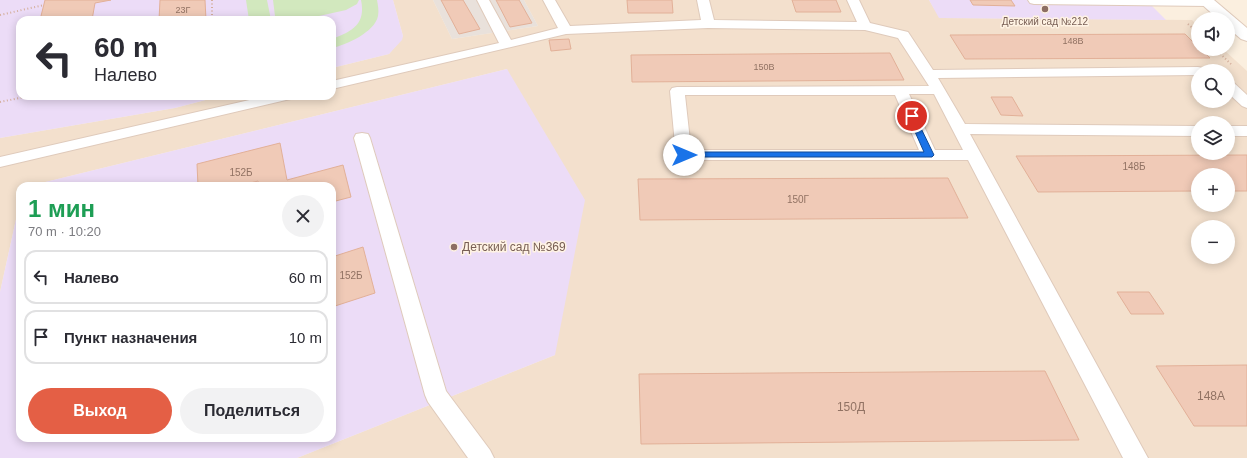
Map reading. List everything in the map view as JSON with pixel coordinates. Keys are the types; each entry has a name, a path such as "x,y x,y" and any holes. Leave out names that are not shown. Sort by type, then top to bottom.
{"street":[{"path":"1207,1 1220,12"},
{"path":"1235,25 1247,36"}],"lane":[{"path":"483,0 508,46"},
{"path":"549,0 566,30"},
{"path":"703,0 708,24"},
{"path":"853,0 866,26"},
{"path":"1034,0 1207,1"},
{"path":"336,84 508,46 566,30 708,24 866,26 903,36 939,90 961,129 1136,458"},
{"path":"929,74 1191,71"},
{"path":"900,90 930,155"},
{"path":"939,90 677,91 684,155 974,155"},
{"path":"1235,92 1247,103"},
{"path":"0,162 269,100"},
{"path":"961,129 1191,131"},
{"path":"1235,131 1247,131"},
{"path":"362,138 436,395 482,458"}],"path":[{"path":"212,0 212,16"},
{"path":"0,15 44,5"},
{"path":"0,102 16,99"}],"shaded area":[{"path":"0,0 393,0 403,36 402,40 389,54 336,67 336,16 16,16 16,100 206,100 175,108 0,138"},
{"path":"393,0 433,0 452,39 538,26 524,0 929,0 940,18 1191,20 1191,56 1231,56 1247,71 1247,458 297,458 555,355 507,69 45,182 16,182 16,219 0,292 0,138 175,108 206,100 336,100 336,67 389,54 403,36"},
{"path":"433,0 524,0 538,26 452,39"},
{"name":"Детский сад №212","path":"929,0 1146,0 1166,20 939,18"},
{"name":"Детский сад №369","path":"507,69 585,200 555,355 297,458 0,458 0,292 16,219 16,442 336,442 336,182 45,182"}],"green space":[{"path":"246,0 267,0 270,16 248,16"},
{"path":"273,0 359,0 357,4 346,10 319,16 275,16"},
{"path":"361,0 377,0 378,16 376,22 359,37 336,47 336,37 352,29 360,21 362,8"}],"building":[{"path":"45,0 111,0 95,3 93,16 41,16"},
{"path":"160,0 205,0 206,16 159,16"},
{"path":"441,0 463,0 480,29 459,34"},
{"path":"496,0 519,0 532,23 510,27"},
{"path":"627,0 672,0 673,13 628,13"},
{"path":"792,0 836,0 841,12 796,12"},
{"path":"970,0 1011,0 1015,6 973,5"},
{"path":"1185,34 1191,40 1191,56 1208,56 1210,58 965,59 950,35"},
{"path":"569,39 571,49 551,51 549,40"},
{"path":"890,53 904,80 632,82 631,55"},
{"path":"991,97 1012,97 1023,116 1001,115"},
{"path":"280,143 287,180 343,165 351,197 336,201 336,182 198,182 197,164"},
{"path":"1191,155 1191,160 1235,160 1235,155 1247,155 1247,191 1235,191 1235,168 1191,168 1191,191 1038,192 1016,156"},
{"path":"948,178 968,218 640,220 638,179"},
{"path":"363,247 375,293 336,306 336,256"},
{"path":"1117,292 1149,292 1164,314 1131,314"},
{"path":"1247,365 1247,426 1194,426 1156,366"},
{"path":"1045,371 1079,440 641,444 639,374"}],"place":[{"name":"Детский сад №212","path":"1045,9"},
{"name":"Детский сад №369","path":"454,247"}],"route":[{"path":"684,155 930,155 912,116"}]}
